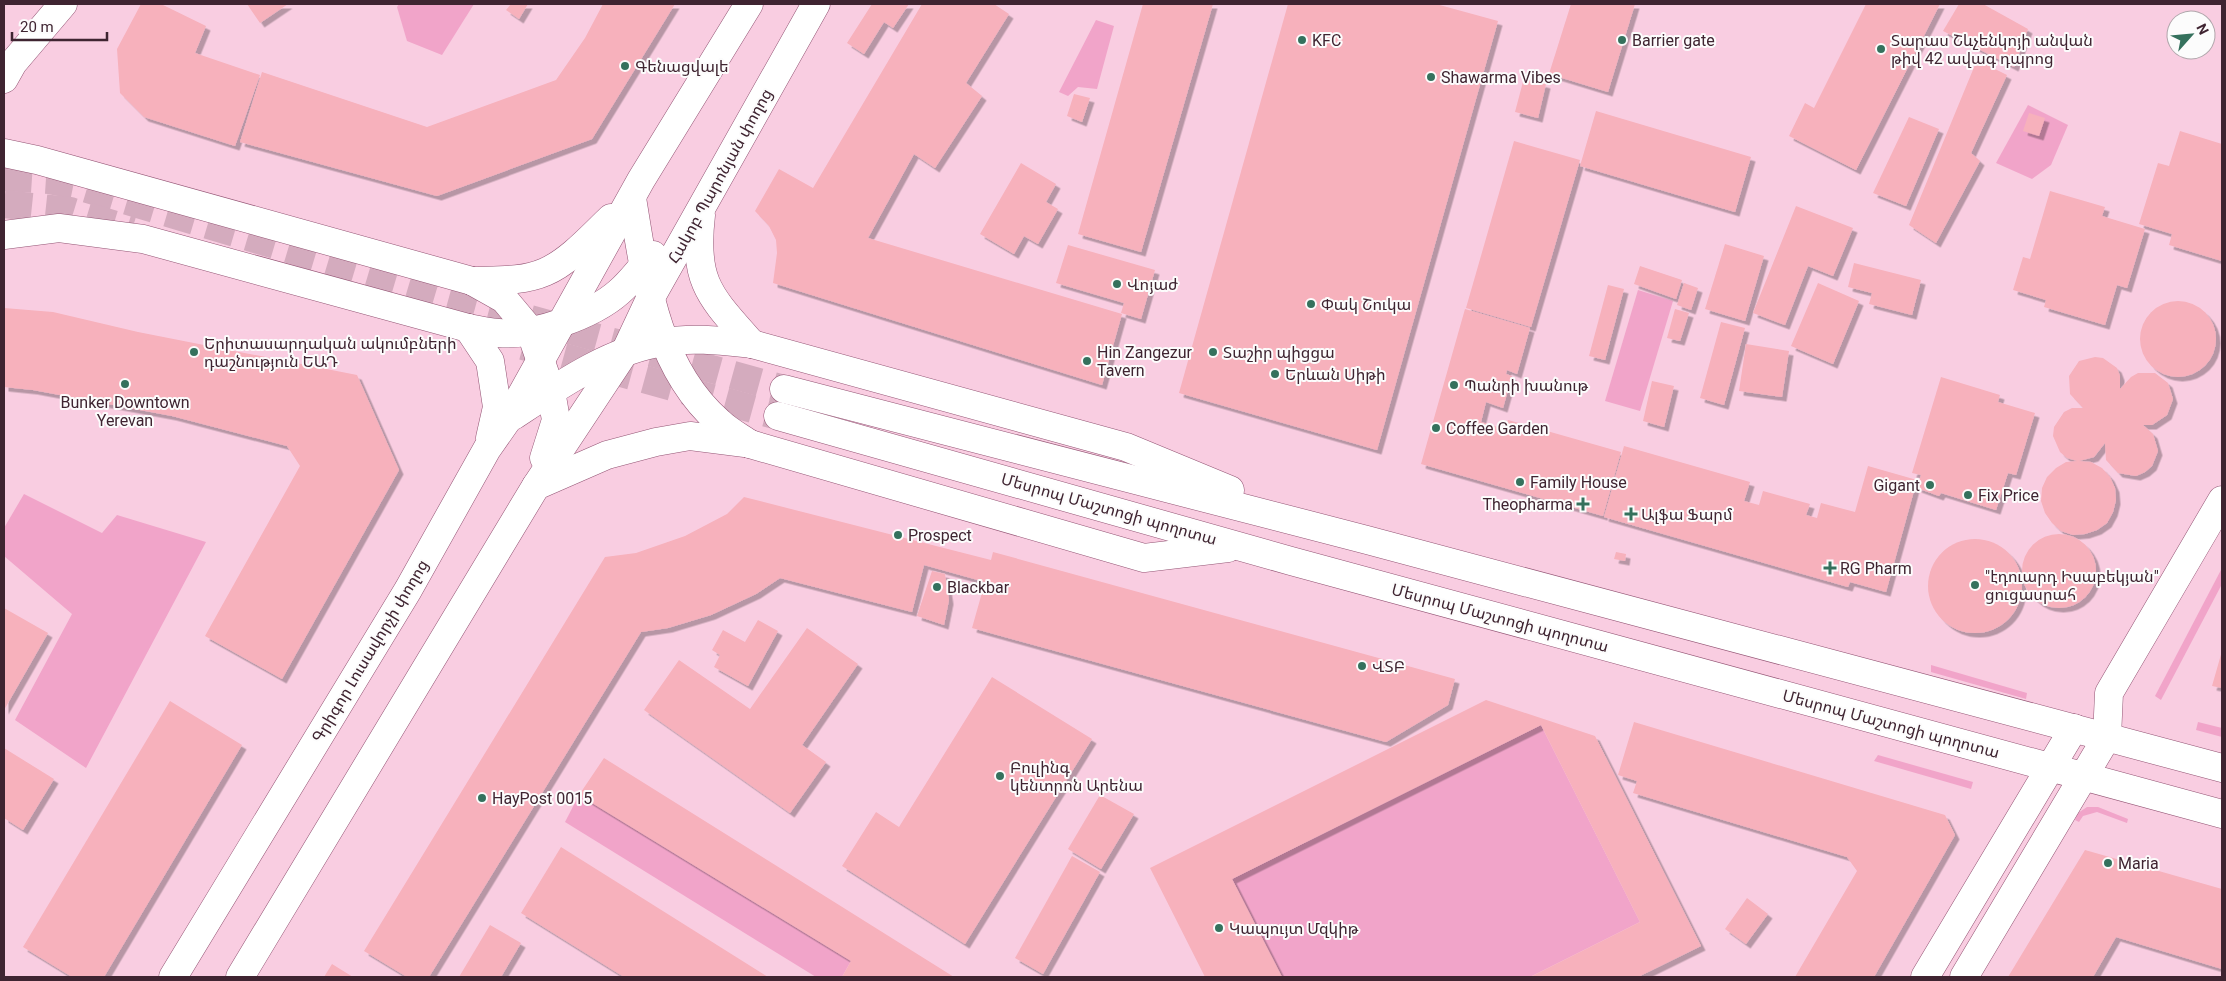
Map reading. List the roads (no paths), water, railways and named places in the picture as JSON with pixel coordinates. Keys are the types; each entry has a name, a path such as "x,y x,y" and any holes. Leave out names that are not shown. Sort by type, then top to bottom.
{"main road":[{"path":"4,79 13,63 63,4"},
{"path":"562,322 632,198 749,4"},
{"name":"Հակոբ Պարոնյան փողոց","path":"626,350 650,299 816,4"},
{"path":"4,153 472,281 504,298 530,330 551,391 556,420 536,486"},
{"path":"632,198 650,299 664,342 690,390 719,422 750,444"},
{"path":"472,281 513,280 546,272 579,249 632,198"},
{"path":"4,235 58,228 143,239 468,328 500,334 530,330 562,322 601,305 620,292 643,265 702,209"},
{"path":"702,209 698,242 702,279 721,309 752,344"},
{"name":"Գրիգոր Լուսավորչի փողոց","path":"173,977 408,590 487,449 508,419 562,322"},
{"path":"468,328 490,361 497,407 487,449"},
{"path":"508,419 551,391 626,350 664,342 709,340 752,344 1126,447 1323,529"},
{"path":"240,977 536,486 626,350"},
{"name":"Մեսրոպ Մաշտոցի պողոտա","path":"784,389 1323,529 2222,768"},
{"name":"Մեսրոպ Մաշտոցի պողոտա","path":"778,416 1242,546 2222,814"},
{"path":"536,486 607,455 656,442 690,436 750,444 1144,558 1242,546"},
{"path":"1964,977 2107,737 2109,693 2222,500"},
{"path":"1925,977 2074,728"}],"tunnel":[{"path":"4,177 49,180 74,185 439,294 784,389"},
{"path":"4,204 70,211 132,230"},
{"path":"523,346 778,416"}],"place":[{"name":"KFC","path":"1302,40"},
{"name":"Barrier gate","path":"1622,40"},
{"name":"Տարաս Շևչենկոյի անվան թիվ 42 ավագ դպրոց","path":"1881,49"},
{"name":"Գենացվալե","path":"625,66"},
{"name":"Shawarma Vibes","path":"1431,77"},
{"name":"Վոյաժ","path":"1117,284"},
{"name":"Փակ Շուկա","path":"1311,304"},
{"name":"Երիտասարդական ակումբների դաշնություն ԵԱԴ","path":"194,352"},
{"name":"Տաշիր պիցցա","path":"1213,352"},
{"name":"Hin Zangezur Tavern","path":"1087,361"},
{"name":"Երևան Սիթի","path":"1275,374"},
{"name":"Bunker Downtown Yerevan","path":"125,384"},
{"name":"Պանրի խանութ","path":"1454,385"},
{"name":"Coffee Garden","path":"1436,428"},
{"name":"Family House","path":"1520,482"},
{"name":"Gigant","path":"1930,485"},
{"name":"Fix Price","path":"1968,495"},
{"name":"Theopharma","path":"1583,504"},
{"name":"Ալֆա Ֆարմ","path":"1631,514"},
{"name":"Prospect","path":"898,535"},
{"name":"RG Pharm","path":"1830,568"},
{"name":"\"էդուարդ Իսաբեկյան\" ցուցասրահ","path":"1975,585"},
{"name":"Blackbar","path":"937,587"},
{"name":"ՎՏԲ","path":"1362,666"},
{"name":"Բուլինգ կենտրոն Արենա","path":"1000,776"},
{"name":"HayPost 0015","path":"482,798"},
{"name":"Maria","path":"2108,863"},
{"name":"Կապույտ Մզկիթ","path":"1219,928"}]}
